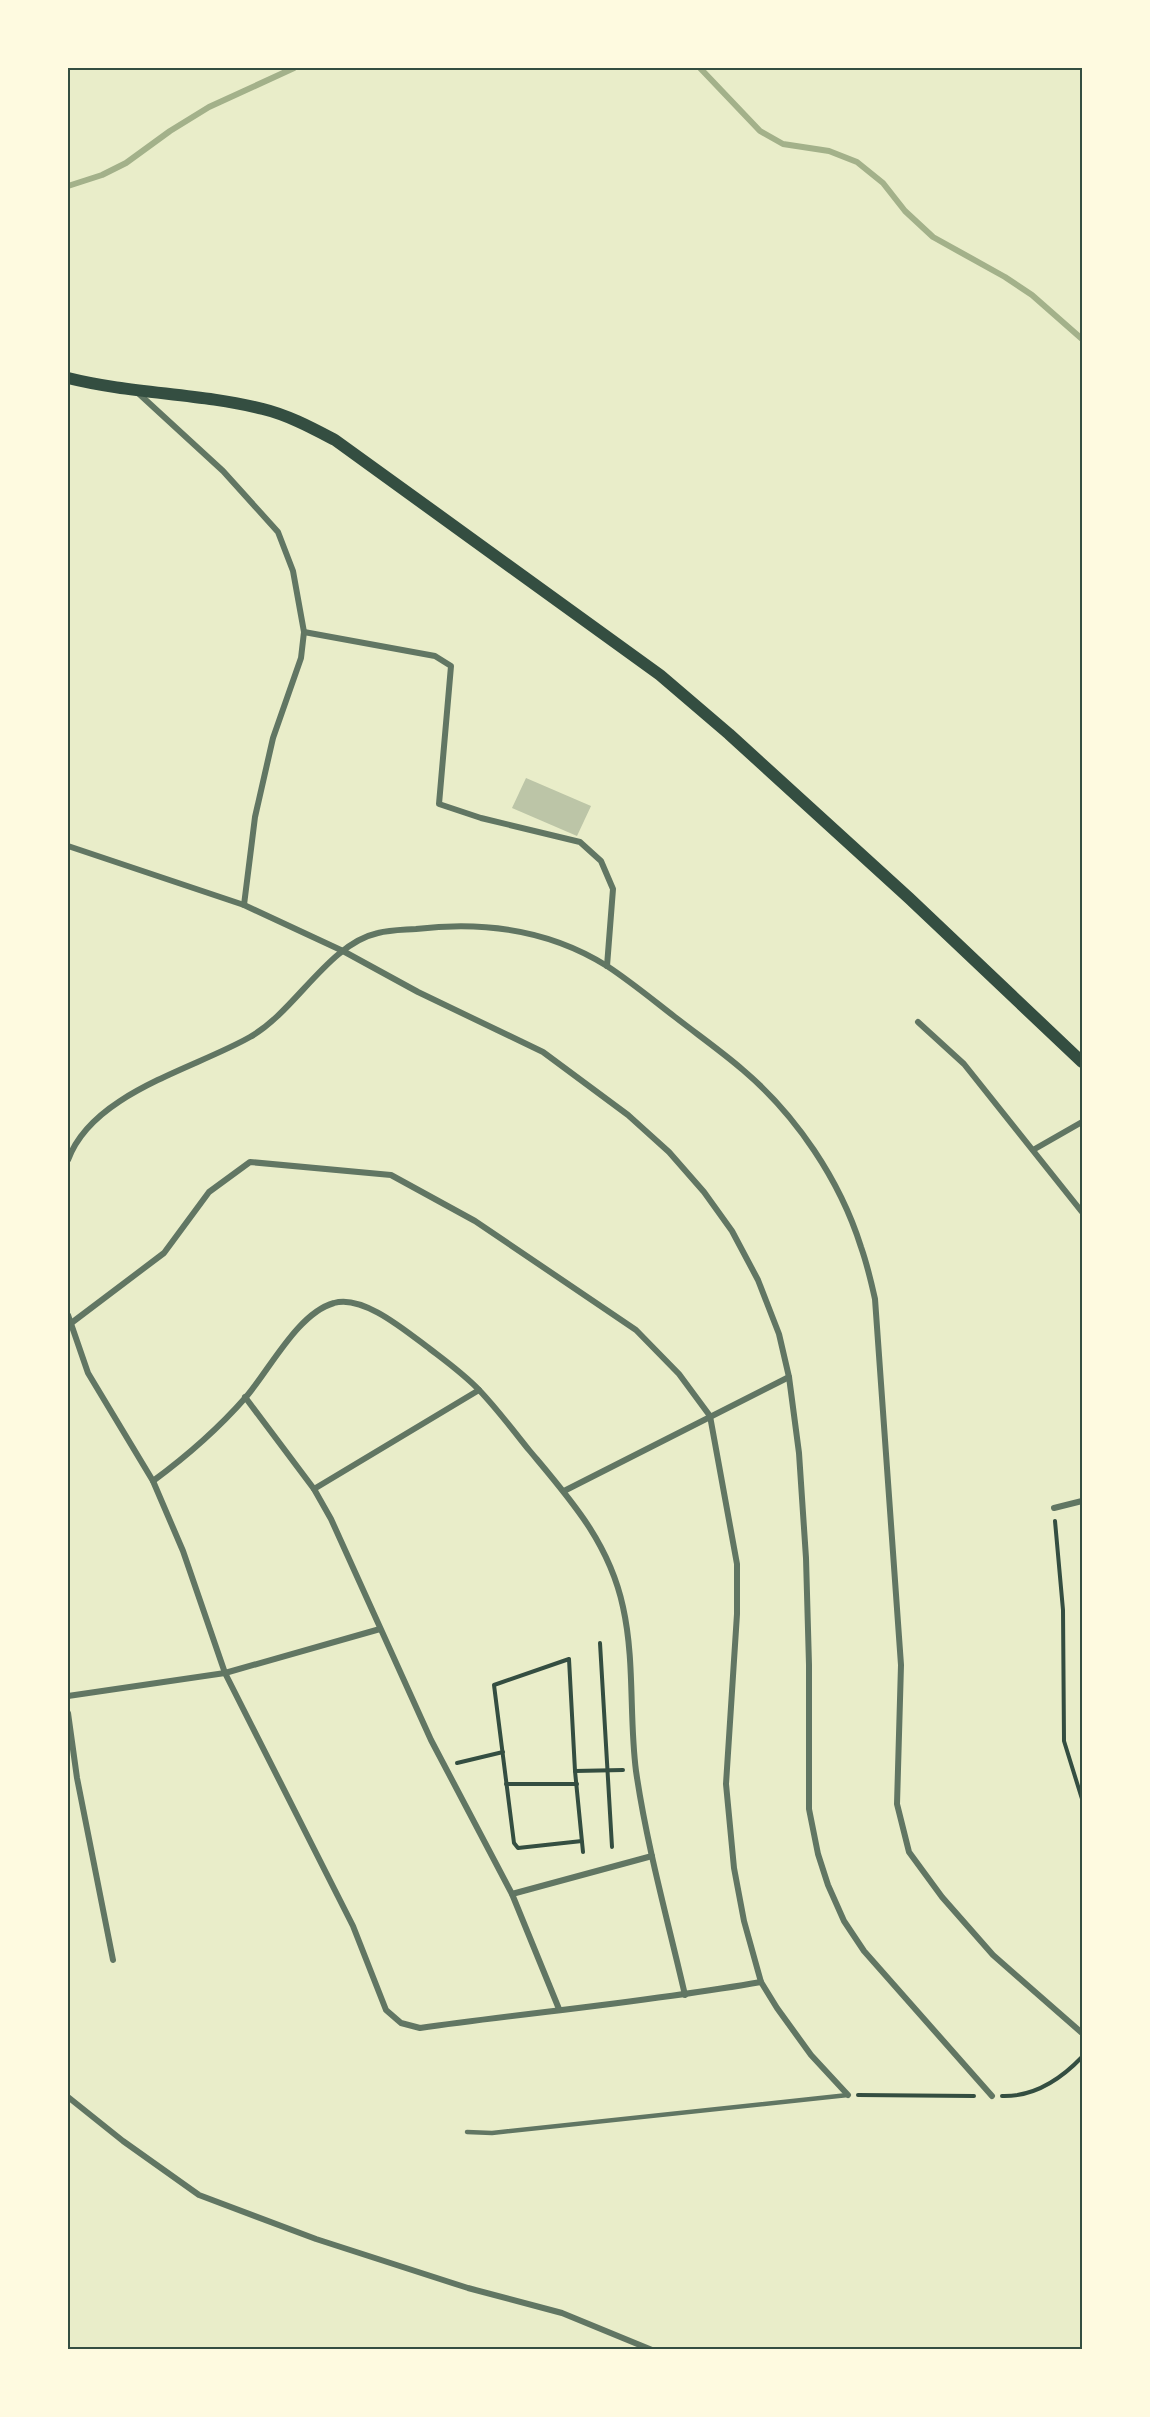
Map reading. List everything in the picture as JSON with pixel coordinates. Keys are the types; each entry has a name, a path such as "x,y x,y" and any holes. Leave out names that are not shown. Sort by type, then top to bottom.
{"main road":[{"path":"68,378 264,409 300,422 334,440 660,675 729,734 892,882 1083,1062"}],"street":[{"path":"135,390 223,471 278,532 292,571 304,632 301,658 273,738 255,817 244,906"},
{"path":"304,632 435,656 451,666 439,804 482,818 580,842 602,861 613,889 607,966"},
{"path":"68,846 244,906 343,951 418,992 543,1052 628,1115 669,1152 704,1192 732,1231 758,1280 779,1334 789,1377 799,1453 805,1546 809,1665 809,1809 818,1854 828,1885 844,1921 864,1951 992,2096"},
{"path":"68,1160 87,1128 114,1105 252,1036 276,1017 343,951 357,940 378,933 448,925 495,926 533,933 571,947 607,966 744,1071 782,1109 816,1155 841,1197 861,1246 875,1299 902,1665 897,1804 909,1852 942,1897 993,1955 1083,2033"},
{"path":"918,1022 964,1064 1083,1212"},
{"path":"1033,1150 1083,1122"},
{"path":"70,1324 164,1253 209,1192 250,1162 391,1175 475,1221 636,1330 679,1374 710,1416 737,1564 737,1614 729,1725 727,1794 734,1868 744,1921 761,1982 794,2033 848,2095"},
{"path":"153,1481 190,1454 245,1397 304,1322 320,1308 338,1302 356,1302 376,1312 451,1365 479,1390 564,1491 597,1537 613,1571 623,1605 627,1636 636,1770 652,1856 685,1995"},
{"path":"68,1315 88,1373 153,1481 183,1551 225,1673 353,1926 387,2010 401,2023 420,2028 685,1995 761,1982"},
{"path":"564,1491 789,1377"},
{"path":"314,1489 479,1390"},
{"path":"245,1397 314,1489 331,1519 445,1766 512,1894 559,2009"},
{"path":"1054,1508 1083,1501"},
{"path":"68,1696 225,1673 380,1629"},
{"path":"68,1713 77,1778 112,1960"},
{"path":"512,1894 652,1856"},
{"path":"68,2097 123,2141 199,2195 359,2253 468,2288 562,2313 652,2349"}],"lane":[{"path":"467,2132 492,2133 848,2095"}],"path":[{"path":"1054,1508 1063,1610 1064,1742 1083,1799"},
{"path":"600,1643 612,1847"},
{"path":"582,1841 518,1848 514,1843 495,1685 569,1659 575,1771 577,1784 583,1852"},
{"path":"445,1766 503,1752"},
{"path":"575,1771 636,1770"},
{"path":"506,1784 577,1784"}],"building":[{"path":"526,778 591,806 577,836 512,808"}],"waterway":[{"path":"68,186 102,175 126,163 170,131 209,107 294,68"},
{"path":"700,68 760,131 783,144 829,151 857,162 883,183 905,211 933,237 1005,277 1032,295 1082,339"}]}
